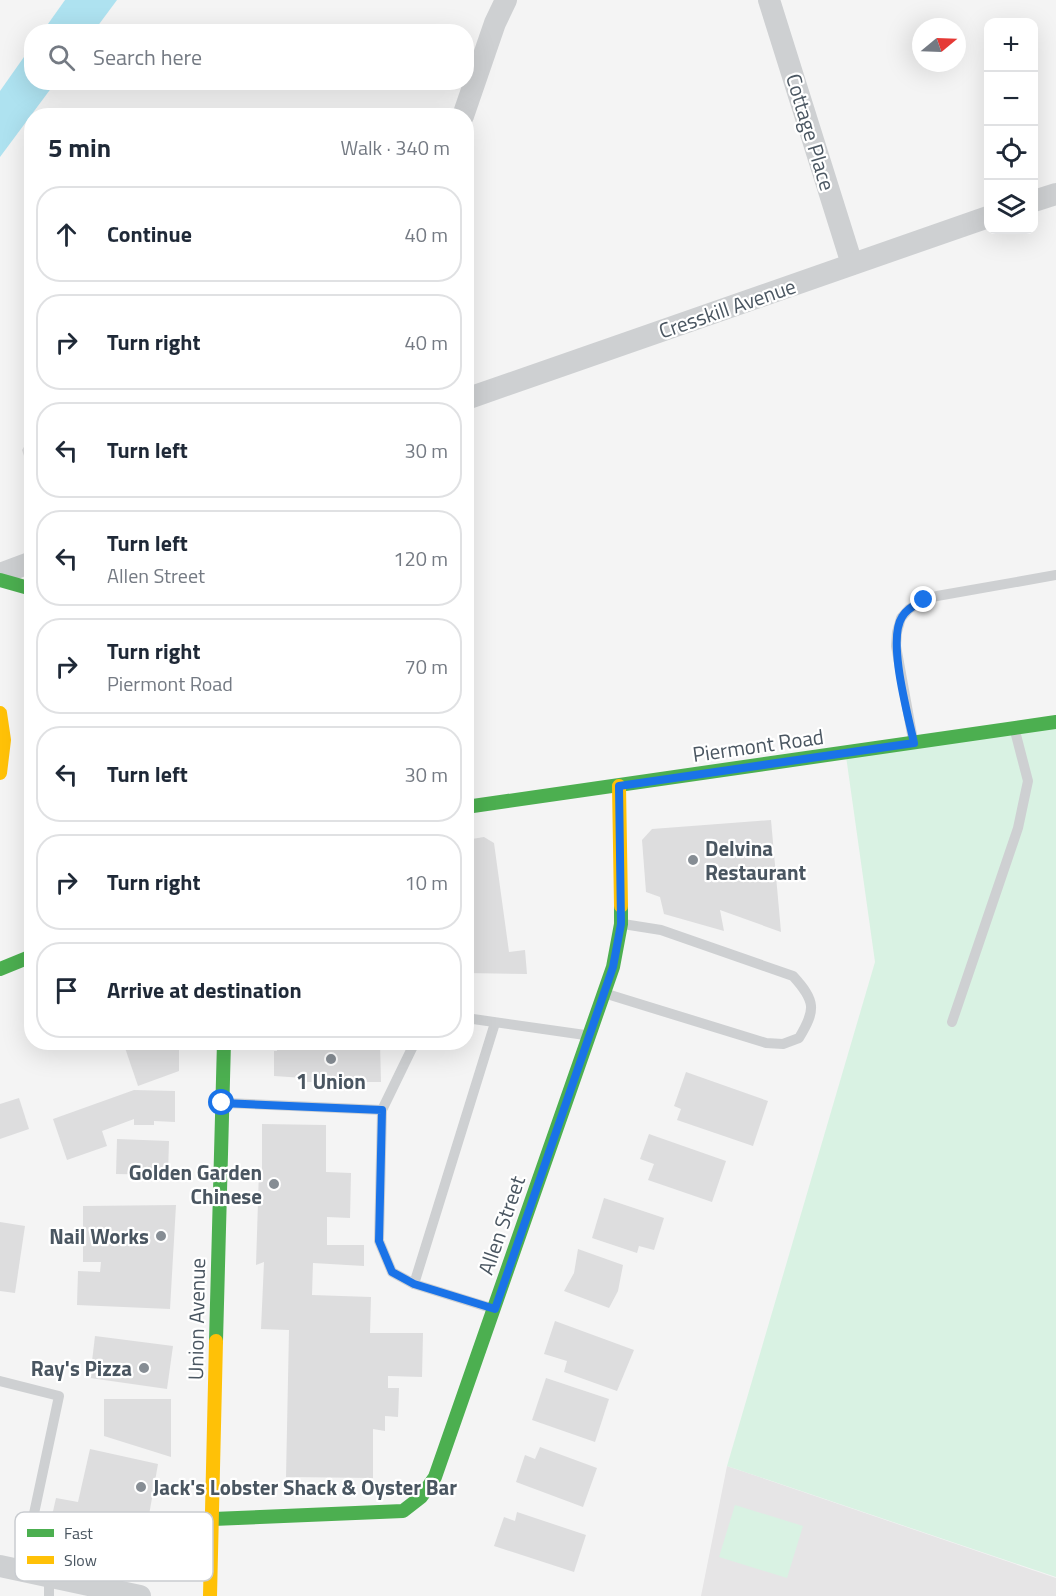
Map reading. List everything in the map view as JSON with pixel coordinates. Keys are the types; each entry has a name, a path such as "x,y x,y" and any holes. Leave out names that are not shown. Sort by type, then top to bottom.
{"street":[{"path":"474,84 495,23 506,0"},
{"name":"Cottage Place","path":"770,0 852,264"},
{"path":"466,108 472,90"},
{"path":"1038,200 1056,194"},
{"name":"Cresskill Avenue","path":"474,396 984,218"},
{"path":"0,574 24,565"},
{"path":"0,580 24,587"},
{"path":"0,713 4,740 0,772"},
{"name":"Piermont Road","path":"474,806 1056,722"},
{"name":"Allen Street","path":"213,1519 403,1511 421,1497 435,1477 613,967 621,924 619,786"},
{"path":"0,969 24,959"},
{"name":"Union Avenue","path":"213,1519 224,1050"},
{"path":"0,1566 15,1569"},
{"name":"Union Avenue","path":"210,1596 211,1581"},
{"path":"49,1586 140,1596"}],"lane":[{"path":"914,743 896,646 901,618 909,609 937,596 1056,575"},
{"path":"952,1022 1018,828 1028,781 1015,728"},
{"path":"604,993 766,1043 783,1044 799,1038 808,1022 812,1004 807,991 793,976 661,930 621,924"},
{"path":"474,1019 589,1036"},
{"path":"414,1284 495,1023"},
{"path":"411,1050 382,1110 379,1241 392,1272 414,1284 495,1309"},
{"path":"222,1103 382,1110"},
{"path":"0,1381 59,1396 34,1512"}],"shaded area":[{"path":"727,1466 1056,1578 1056,1596 701,1596"}],"green space":[{"path":"1056,720 1056,1577 727,1466 875,962 845,749"},
{"path":"735,1505 803,1526 787,1578 719,1557"}],"water":[{"path":"65,0 117,0 99,24 48,24"},
{"path":"24,57 24,90 50,90 36,108 24,108 24,125 0,157 0,91"}],"building":[{"path":"771,820 781,932 720,910 724,931 664,914 660,897 646,892 642,840 652,829"},
{"path":"484,837 494,843 509,952 525,950 527,974 474,973 474,839"},
{"path":"126,1050 179,1050 179,1071 138,1086"},
{"name":"1 Union","path":"380,1050 381,1082 303,1082 304,1078 274,1076 274,1051"},
{"path":"686,1072 768,1101 753,1146 677,1120 681,1109 674,1106"},
{"path":"134,1090 175,1091 175,1122 154,1121 154,1125 134,1125 134,1119 102,1131 107,1146 67,1160 53,1119"},
{"path":"19,1098 29,1129 0,1139 0,1104"},
{"path":"262,1124 326,1125 326,1172 351,1173 350,1218 327,1217 327,1245 364,1245 364,1266 313,1263 312,1295 371,1297 370,1333 423,1333 422,1377 388,1376 388,1388 399,1388 398,1417 385,1416 385,1431 373,1429 373,1478 286,1477 289,1330 261,1329 264,1262 256,1265 259,1170 262,1171"},
{"path":"649,1134 726,1161 712,1202 648,1180 654,1164 640,1159"},
{"path":"117,1139 169,1141 168,1175 116,1174"},
{"path":"604,1198 664,1218 654,1250 639,1246 637,1253 592,1238"},
{"path":"176,1205 170,1309 77,1305 78,1271 100,1272 101,1262 83,1262 83,1206"},
{"path":"0,1222 25,1226 15,1293 0,1291"},
{"path":"578,1249 623,1265 618,1291 609,1308 564,1291 574,1273"},
{"path":"555,1321 634,1350 617,1391 564,1372 567,1361 544,1354"},
{"path":"95,1336 173,1346 167,1389 90,1378"},
{"path":"546,1378 609,1399 595,1442 532,1420"},
{"path":"104,1399 171,1399 171,1457 104,1436"},
{"path":"540,1447 597,1468 583,1507 516,1482 525,1455 535,1459"},
{"path":"90,1449 158,1464 150,1512 53,1512 56,1498 78,1502"},
{"path":"517,1512 586,1535 574,1572 494,1546 504,1517 515,1521"}],"traffic: fast":[{"path":"0,580 24,587"},
{"path":"474,806 1056,722"},
{"path":"213,1519 403,1511 421,1497 435,1477 613,967 621,924 621,906"},
{"path":"0,969 24,959"},
{"path":"216,1341 224,1050"}],"traffic: slow":[{"path":"0,713 4,740 0,773"},
{"path":"619,786 621,906"},
{"path":"212,1512 216,1341"},
{"path":"210,1581 210,1596"}],"place":[{"name":"Delvina Restaurant","path":"693,860"},
{"name":"1 Union","path":"331,1059"},
{"name":"Golden Garden Chinese","path":"274,1184"},
{"name":"Nail Works","path":"161,1236"},
{"name":"Ray's Pizza","path":"144,1368"},
{"name":"Jack's Lobster Shack & Oyster Bar","path":"141,1487"}],"route":[{"path":"222,1103 382,1110 379,1241 392,1272 414,1284 495,1309 613,967 621,924 619,786 914,743 896,646 901,618 909,609 924,600"}]}
